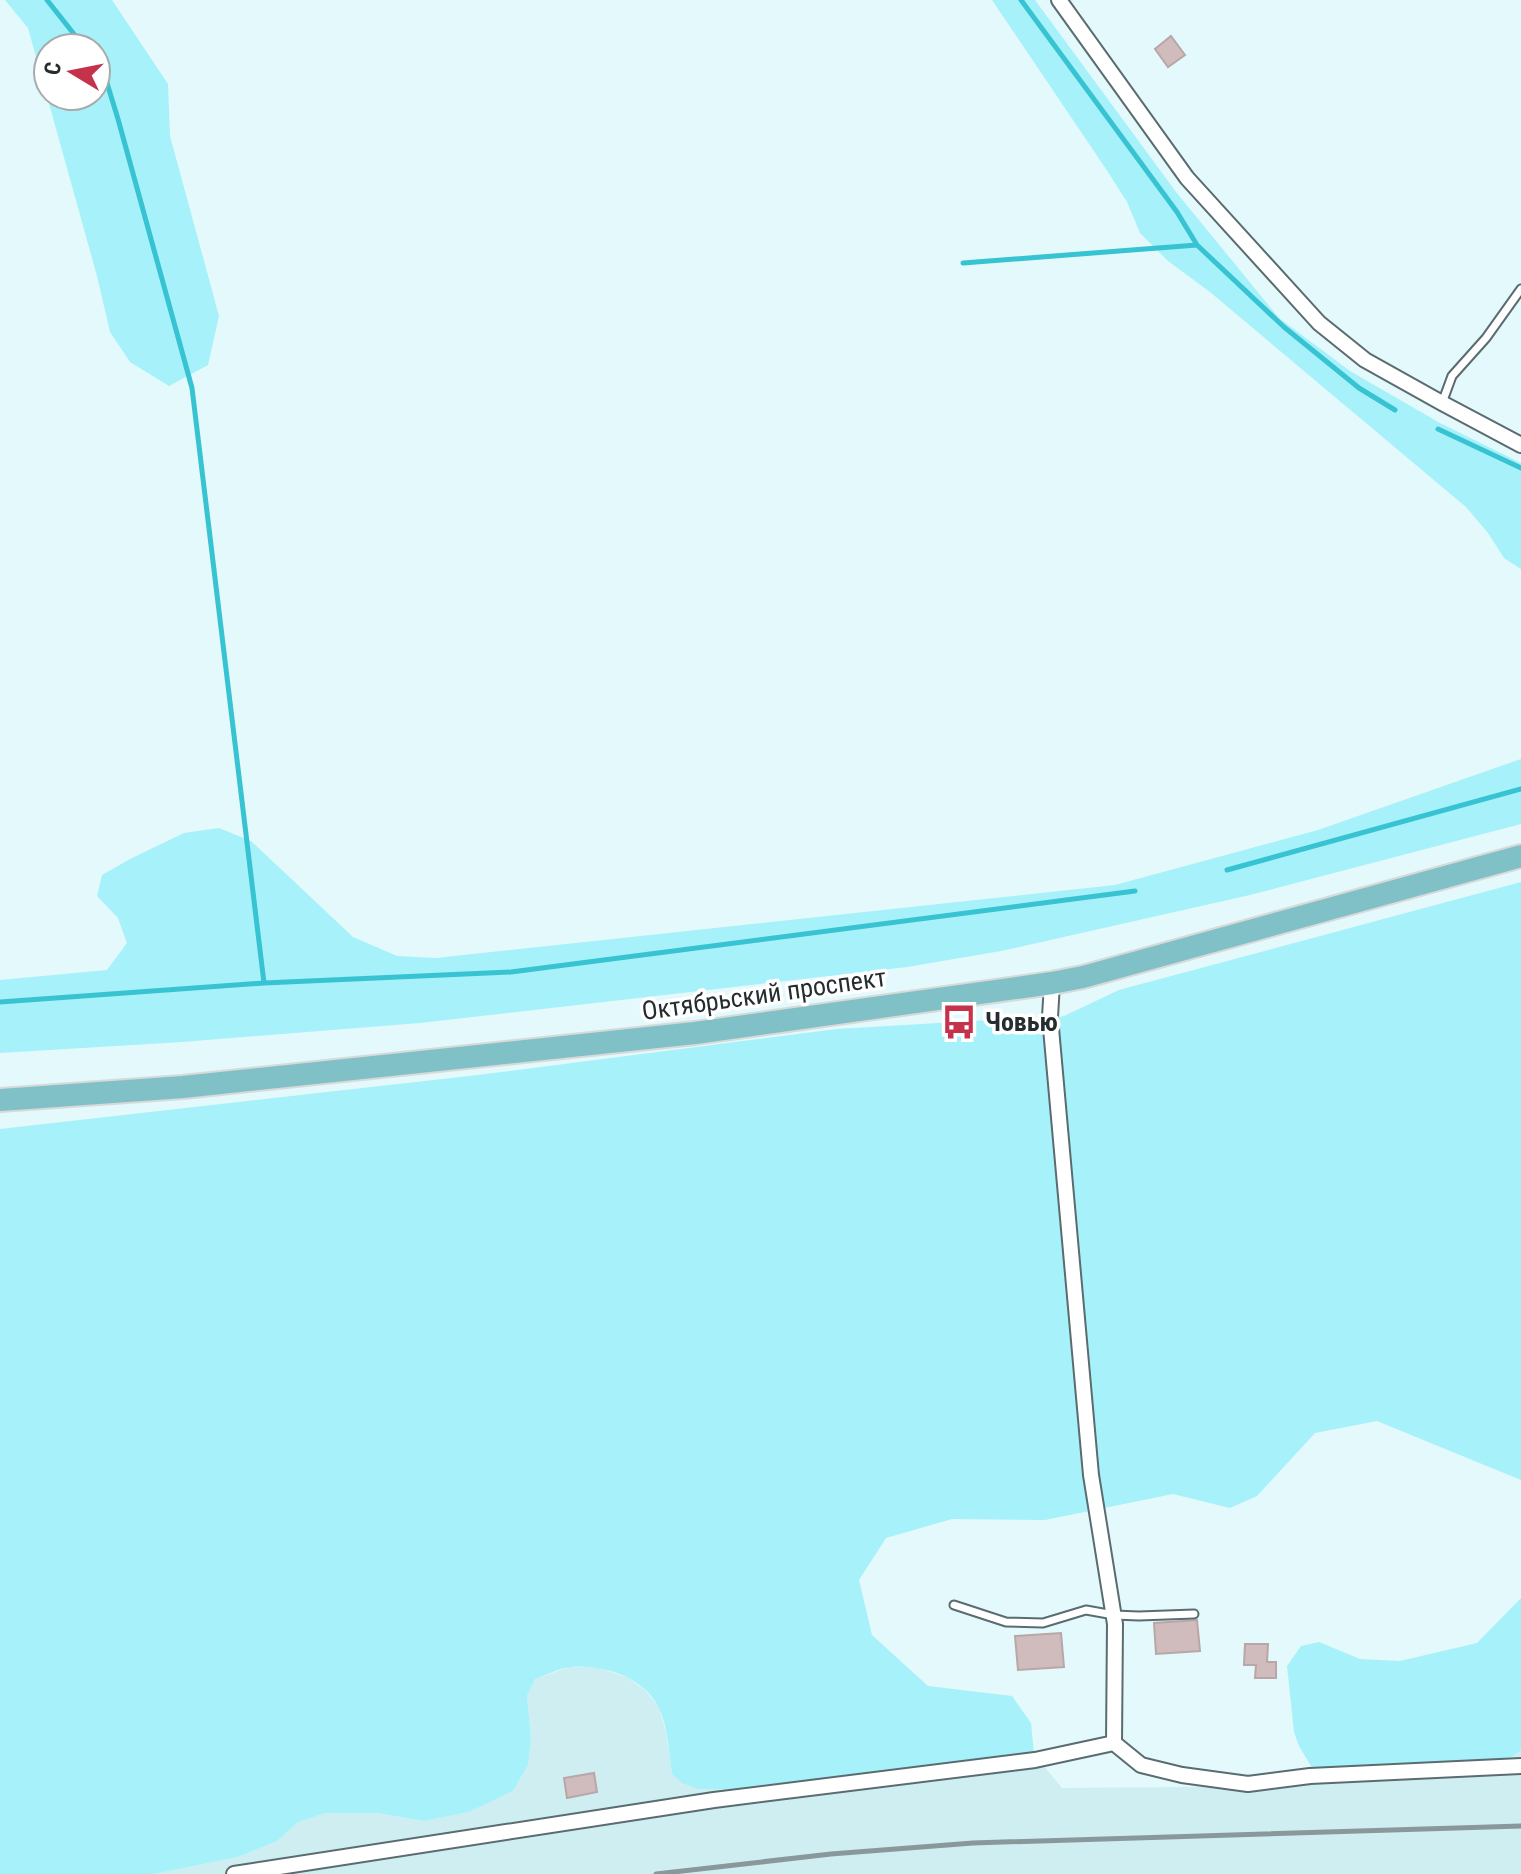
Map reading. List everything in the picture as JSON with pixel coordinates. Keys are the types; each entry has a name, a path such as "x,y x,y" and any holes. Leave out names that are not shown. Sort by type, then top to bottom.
{"main road":[{"name":"Октябрьский проспект","path":"0,1100 183,1087 695,1033 1052,983 1521,856"}],"street":[{"path":"1059,0 1187,178 1319,323 1365,360 1521,445"},
{"path":"1052,983 1050,1017 1091,1475 1114,1615 1114,1743"},
{"path":"1114,1743 1141,1765 1182,1775 1248,1784 1310,1776 1521,1766"},
{"path":"234,1874 714,1800 1035,1760 1114,1743"}],"lane":[{"path":"1442,403 1452,376 1486,338 1521,289"},
{"path":"954,1605 1006,1622 1043,1623 1086,1610 1139,1616 1194,1614"}],"shaded area":[{"path":"5,0 112,0 168,84 170,136 219,316 208,365 169,386 130,362 110,332 51,112 112,112 112,32 32,32 32,42 28,28"},
{"path":"992,0 1035,0 1176,192 1279,318 1350,371 1440,423 1521,463 1521,569 1504,558 1466,507 1210,292 1168,261 1140,233 1127,202"},
{"path":"1521,759 1521,824 1250,895 1001,951 907,967 420,1023 0,1053 0,980 107,970 127,943 118,918 97,896 102,875 184,833 219,828 251,841 353,937 397,956 436,958 1115,885 1318,830"},
{"path":"1521,882 1521,1480 1377,1421 1315,1433 1257,1496 1230,1508 1173,1494 1045,1520 952,1519 886,1538 859,1580 872,1635 928,1686 1012,1696 1031,1723 1034,1754 762,1789 699,1789 682,1783 672,1774 664,1722 658,1706 642,1687 608,1670 571,1667 535,1679 527,1696 531,1738 528,1765 513,1791 469,1812 424,1821 377,1813 326,1813 298,1822 277,1841 238,1857 154,1874 0,1874 0,1129 478,1075 837,1029 989,1020 1037,1022 1064,1016 1119,990"},
{"path":"1521,1598 1521,1750 1502,1765 1318,1778 1294,1732 1287,1666 1301,1646 1319,1642 1360,1659 1400,1661 1477,1643"},
{"path":"569,1667 598,1667 628,1678 645,1690 659,1707 672,1774 1034,1754 1062,1788 1295,1786 1318,1778 1502,1765 1521,1750 1521,1874 154,1874 238,1857 277,1841 298,1822 326,1813 377,1813 424,1821 469,1812 513,1791 528,1765 531,1738 527,1696 535,1679"}],"building":[{"path":"1171,36 1185,55 1168,67 1155,49"},
{"path":"1197,1620 1200,1651 1156,1654 1154,1623"},
{"path":"1061,1633 1064,1667 1018,1670 1015,1636"},
{"path":"1245,1644 1268,1644 1267,1662 1276,1662 1276,1678 1255,1678 1256,1665 1244,1665"},
{"path":"594,1773 597,1792 567,1798 564,1778"}],"waterway":[{"path":"47,0 72,32"},
{"path":"1021,0 1177,212 1197,245 1284,327 1359,388 1395,410"},
{"path":"112,99 192,388 264,983"},
{"path":"963,263 1197,245"},
{"path":"1438,429 1521,468"},
{"path":"1227,870 1521,789"},
{"path":"0,1002 264,983 511,972 1135,891"}],"railway":[{"path":"656,1874 831,1854 973,1843 1521,1826"}],"place":[{"name":"Човью","path":"959,1022"}]}
